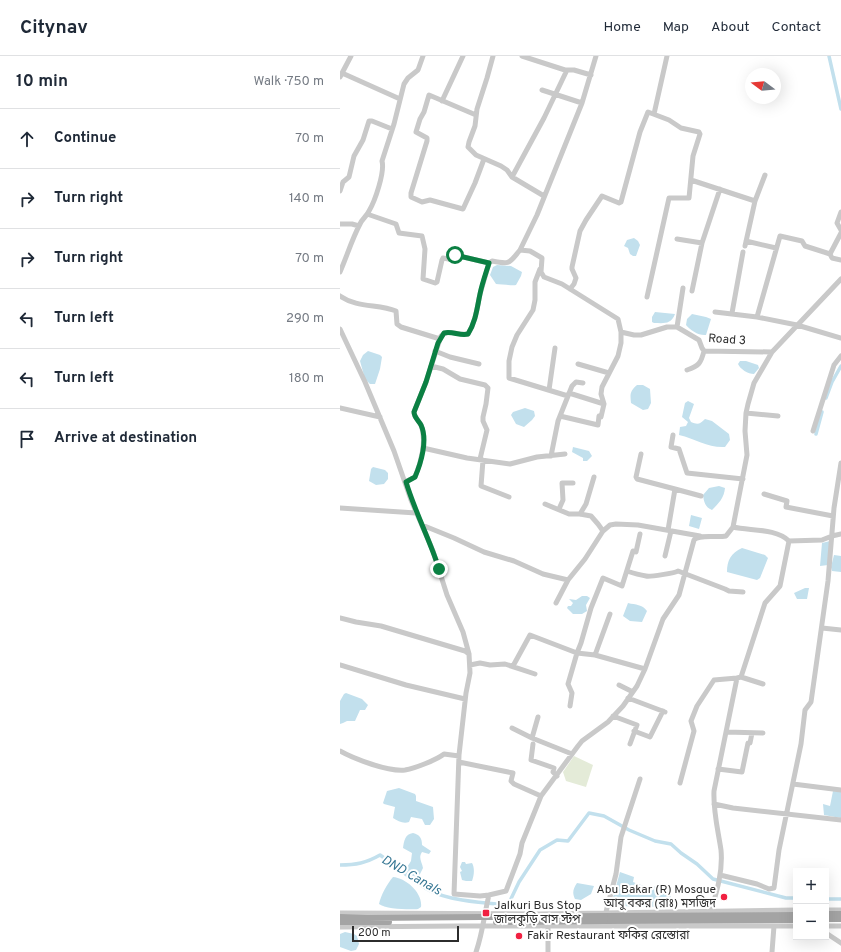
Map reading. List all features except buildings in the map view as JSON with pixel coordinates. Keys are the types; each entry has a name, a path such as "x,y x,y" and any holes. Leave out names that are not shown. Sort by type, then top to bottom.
{"main road":[{"path":"829,914 841,914"},
{"path":"622,919 793,915"},
{"path":"340,917 351,920"},
{"path":"340,922 351,920 605,917 622,919 793,920"},
{"path":"829,919 841,919"}],"street":[{"path":"351,56 341,75 400,99"},
{"path":"340,272 359,226 372,205 378,189 384,165 382,161 404,84 408,78 418,70 423,56"},
{"path":"442,101 463,56"},
{"path":"492,56 476,115 475,126 468,142 468,148 476,155 501,166 507,170 512,177 544,196"},
{"path":"522,56 567,70 574,70 591,75"},
{"path":"367,214 396,224 399,233 422,236 425,249 422,279 427,281 437,282 442,260 444,258 454,260 455,255 489,263 492,261 508,263 520,250 544,196 582,103 596,56"},
{"path":"654,114 667,56"},
{"path":"512,177 534,138 567,70"},
{"path":"542,90 582,103"},
{"path":"476,115 429,96 424,112 416,129 416,132 427,138 427,141 411,197 422,202 430,200 463,209 484,159"},
{"path":"570,289 576,278 572,267 578,238 583,225 602,196 619,203 621,202 647,112 669,120 681,128 700,133 693,156 689,198 669,198 647,297"},
{"path":"340,191 343,182 348,176 354,156 363,140 369,121 392,129"},
{"path":"765,175 755,201 746,243 776,248"},
{"path":"691,180 755,201"},
{"path":"692,291 702,243 720,189"},
{"path":"841,212 837,223 841,230"},
{"path":"340,224 352,224 359,226"},
{"path":"830,254 841,233"},
{"path":"757,317 776,248 781,236 801,241 805,246 830,254 832,258 841,260"},
{"path":"677,239 702,243"},
{"path":"520,250 530,251 539,256 542,260 540,272 544,277 570,289 618,318 621,332 621,343 615,365 602,387 601,394 604,404 601,417 599,416 598,425 560,416"},
{"path":"732,313 743,252"},
{"path":"406,482 415,477 421,461 423,448 421,426 414,416 414,412 426,382 435,351 444,333 448,332 463,335 468,334 472,328 477,314 480,294 489,263"},
{"path":"541,268 536,282 533,310 517,335 512,347 508,378 604,404"},
{"path":"556,603 568,580 585,559 603,531 610,525 638,525 700,536 726,536 733,528 743,479 747,449 745,431 746,413 754,383 772,352 841,279"},
{"path":"621,332 641,335 667,327 677,327 683,288"},
{"path":"340,296 345,300 396,311 397,324 400,327 440,339"},
{"path":"715,312 757,317 841,338"},
{"name":"Road 3","path":"677,327 699,340 704,351 772,352"},
{"path":"340,329 380,417 406,482 416,513 433,551 447,595 463,632 469,654 470,665 459,759 454,894 488,897 506,891 520,854 522,843 541,796 546,788 557,776 582,741 608,722 633,692 645,669 663,619 679,595 692,544 696,538 700,536"},
{"path":"550,390 555,348"},
{"path":"435,351 450,357 479,364"},
{"path":"687,370 700,363 704,351"},
{"path":"813,431 832,369 841,356"},
{"path":"578,364 609,373"},
{"path":"431,366 444,369 460,379 485,385 488,388 483,417 487,430 482,459 481,486 509,497"},
{"path":"551,456 560,416 568,394 574,383 583,383"},
{"path":"340,408 380,417"},
{"path":"746,413 778,416"},
{"path":"673,435 671,447 679,449 685,471 688,474 743,479"},
{"path":"423,448 468,458 510,464 521,460 565,454"},
{"path":"641,454 636,477 637,479 700,496"},
{"path":"720,875 757,884 769,889 774,888 801,744 805,710 811,702 828,581 833,516 841,463"},
{"path":"580,514 586,504 594,477"},
{"path":"559,509 563,500 562,483 573,484"},
{"path":"665,556 675,489"},
{"path":"764,494 787,501 786,507 833,516"},
{"path":"545,504 569,514 590,516 603,531"},
{"path":"340,508 416,513"},
{"path":"422,525 484,552 505,558 553,577 568,580"},
{"path":"733,528 761,530 786,538 789,541 822,540 841,534"},
{"path":"570,706 572,693 568,684 591,608 603,578 622,586 633,551 636,552 640,534"},
{"path":"711,911 720,875 721,851 714,804 718,769 739,677 765,604 780,586 789,541"},
{"path":"627,571 648,577 658,574 675,574 678,571 684,572 729,591 743,592"},
{"path":"595,655 610,614"},
{"path":"340,618 381,626 465,651 469,654"},
{"path":"822,628 841,630"},
{"path":"513,666 530,635 577,653 595,655 645,669"},
{"path":"470,665 480,663 490,665 506,664 535,674"},
{"path":"340,665 406,685 465,699"},
{"path":"680,783 694,731 691,721 697,706 714,680 739,677 763,684"},
{"path":"619,685 633,692"},
{"path":"628,698 664,711 650,737 634,731"},
{"path":"613,716 636,725 630,744"},
{"path":"532,738 538,717"},
{"path":"512,728 532,738 572,754"},
{"path":"726,732 762,733"},
{"path":"718,769 742,772 748,743 750,743 752,732"},
{"path":"533,744 531,760 554,768 553,772 557,776"},
{"path":"340,751 387,768 405,770 434,761 444,754 513,773 511,781 514,784 541,796"},
{"path":"340,927 351,920 485,913 605,917 616,874 621,837 640,780"},
{"path":"793,784 841,790"},
{"path":"714,804 841,820"},
{"path":"476,952 484,926 488,897"},
{"path":"340,913 351,920 484,926 548,926 711,911 793,910"},
{"path":"829,910 841,910"},
{"path":"622,919 793,926"},
{"path":"548,926 548,952"},
{"path":"772,952 774,926"},
{"path":"829,926 841,926"},
{"path":"829,935 841,943"}],"green space":[{"path":"574,756 593,765 586,787 566,781 563,772"}],"water":[{"path":"634,238 640,245 636,256 630,254 628,248 624,246 627,240"},
{"path":"497,265 511,266 522,272 516,285 496,284 490,275 493,267"},
{"path":"655,312 675,314 669,322 654,323 652,322 652,317"},
{"path":"692,314 711,319 706,335 700,335 686,325 687,319"},
{"path":"368,351 382,357 375,384 370,384 365,379 360,361 363,355"},
{"path":"740,361 746,361 758,365 759,368 754,374 749,373 739,366 738,364"},
{"path":"637,385 643,385 650,389 651,403 648,409 643,410 631,403 631,393"},
{"path":"688,401 694,404 689,418 691,422 699,424 705,419 712,421 729,434 730,440 725,447 707,445 679,435 680,427 686,426 688,422 682,417 685,403"},
{"path":"525,408 534,411 535,416 524,427 516,424 511,415 513,412"},
{"path":"573,447 589,451 592,456 587,461 583,461 583,458 572,452"},
{"path":"373,467 385,470 388,473 388,479 384,484 376,485 369,481 371,469"},
{"path":"719,486 725,488 724,495 712,510 705,504 703,495 709,488"},
{"path":"691,515 702,518 699,529 689,526"},
{"path":"830,541 828,565 820,566 822,543"},
{"path":"742,548 765,555 768,558 760,578 757,580 727,572 730,557"},
{"path":"834,555 841,556 841,572 832,571 831,567"},
{"path":"805,588 809,588 807,599 797,599 794,593"},
{"path":"582,596 587,596 590,598 586,605 587,611 582,614 573,614 567,608 573,603 569,599 576,600"},
{"path":"628,603 641,606 647,611 642,622 630,621 623,616"},
{"path":"346,693 362,699 368,705 365,710 360,710 355,721 347,721 340,724 340,701"},
{"path":"399,788 415,794 416,801 433,807 434,819 430,825 425,825 422,819 411,817 409,822 405,823 393,818 395,807 383,803 387,791"},
{"path":"833,791 841,792 841,818 824,815 823,804 830,806"},
{"path":"413,833 419,836 422,845 431,851 429,854 422,852 420,858 423,868 419,876 416,877 404,872 411,861 412,853 403,848 405,838"},
{"path":"462,862 465,862 466,864 472,863 474,872 472,881 462,880 460,872 462,871 460,867"},
{"path":"620,872 634,877 633,882 652,889 655,886 667,890 671,894 670,902 666,907 614,906 612,901"},
{"path":"393,877 403,880 413,887 421,902 421,907 418,909 398,909 379,904 384,890"},
{"path":"577,883 594,886 591,894 581,900 575,899 573,891"},
{"path":"345,932 357,936 359,944 356,950 351,951 340,947 340,934"}],"waterway":[{"path":"829,56 841,109"},
{"path":"826,398 832,382 841,366"},
{"path":"816,434 822,412"},
{"name":"DND Canals","path":"340,865 361,863 380,855 415,881 435,893 466,901 508,905 519,882 540,850 557,840 568,841 589,813 604,816 629,830 655,841 671,844 697,864 713,879 786,898 793,898"},
{"path":"829,899 841,899"}],"place":[{"name":"Abu Bakar (R) Mosque আবু বকর (রাঃ) মসজিদ","path":"724,897"},
{"name":"Jalkuri Bus Stop জালকুড়ি বাস স্টপ","path":"486,913"},
{"name":"Fakir Restaurant ফকির রেস্তোরা","path":"519,936"}],"route":[{"path":"439,569 433,551 411,500 406,482 415,477 421,461 423,452 423,433 421,426 414,416 414,412 426,382 438,343 444,333 448,332 463,335 468,334 472,328 477,314 480,294 489,263 455,255"}]}
